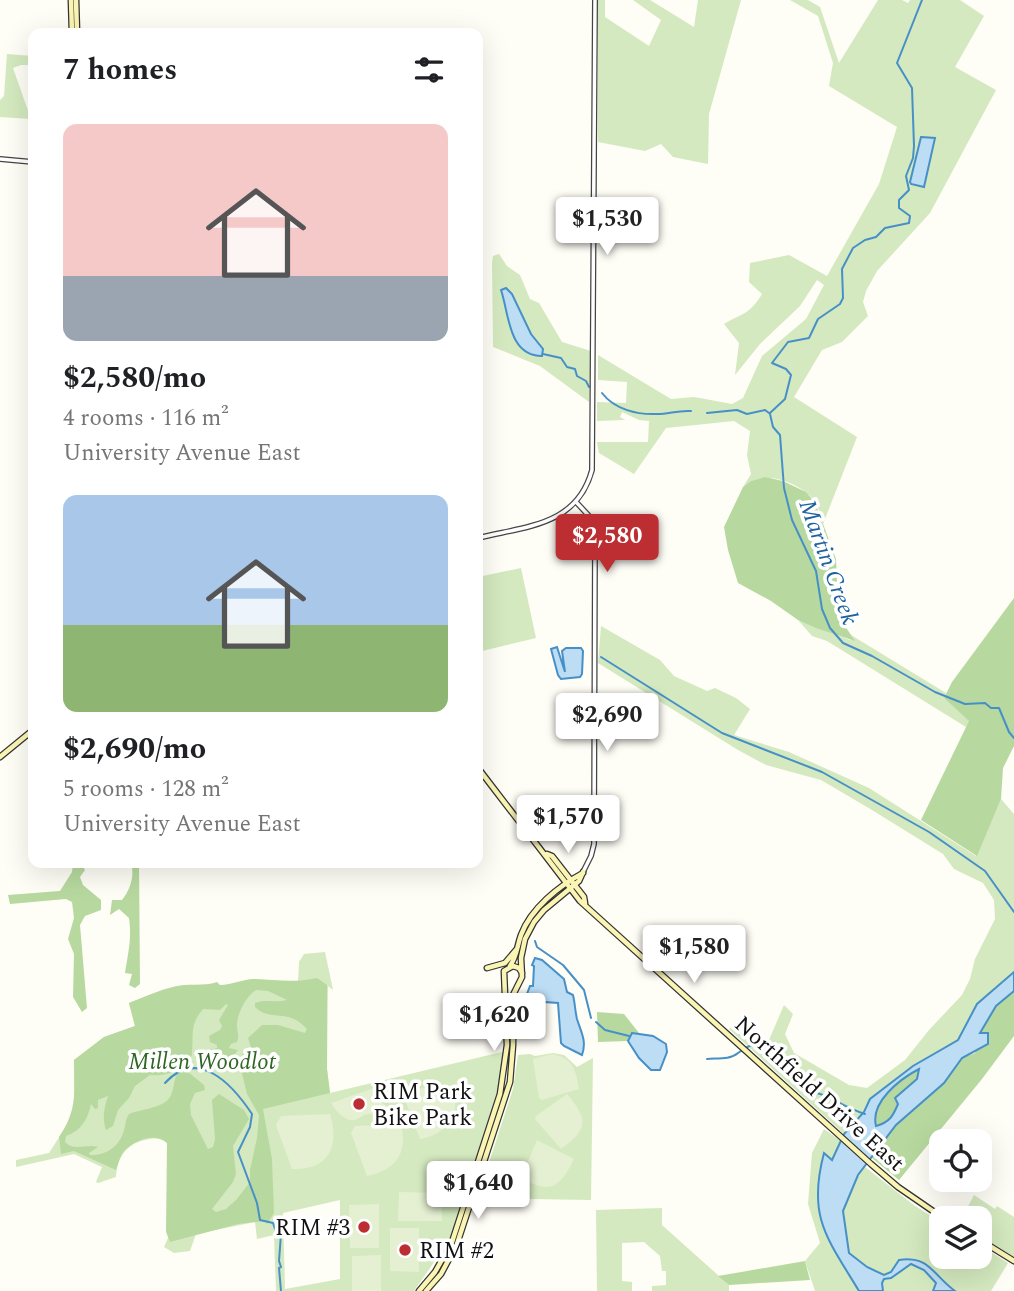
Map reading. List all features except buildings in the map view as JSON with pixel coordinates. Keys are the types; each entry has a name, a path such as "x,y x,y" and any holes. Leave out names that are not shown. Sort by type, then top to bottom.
{"main road":[{"path":"71,0 72,28"},
{"path":"76,0 78,28"},
{"path":"0,757 28,734"},
{"name":"Northfield Drive East","path":"483,774 546,854 552,856 580,901 871,1164 929,1208"},
{"path":"426,1291 449,1260 510,1082 513,995 522,979 522,951 531,927 544,910 583,872"},
{"path":"419,1291 444,1258 475,1190 504,1081 508,1022 504,971 510,966 530,918 549,897 571,884"},
{"path":"487,968 505,963 519,946"},
{"path":"510,966 519,968 522,974"},
{"path":"504,980 509,984 518,984"},
{"path":"992,1247 1014,1261"}],"street":[{"path":"483,537 548,521 565,513 577,503 590,479 594,460 595,0"},
{"path":"0,159 28,162"},
{"path":"577,503 590,517 595,532 594,844 592,856 583,872"}],"green space":[{"path":"598,0 605,0 605,17 649,46 661,20 633,0 650,0 694,27 698,0 741,0 709,114 708,164 673,157 661,144 645,151 598,142"},
{"path":"790,0 808,0 820,7 839,63 878,0 902,0 908,3 910,0 960,0 984,16 955,67 996,90 930,213 877,271 863,302 868,316 842,342 822,350 794,397 857,437 823,524 812,498 792,484 763,478 743,487 751,474 747,455 750,431 734,421 666,428 634,474 599,453 597,442 648,442 649,421 639,420 622,412 620,417 625,420 597,421 597,402 626,403 627,382 598,380 598,355 671,399 694,397 732,404 743,398 762,356 806,319 824,285 817,280 800,306 760,344 735,375 739,343 724,324 750,309 762,294 749,282 750,263 789,255 827,276 879,184 897,127 829,86 833,63 818,16"},
{"path":"7,54 28,56 28,65 13,68 28,110 28,119 0,117 0,100 4,96"},
{"path":"499,254 507,266 520,275 530,299 539,303 562,342 591,351 589,402 540,366 493,347 492,263 493,256"},
{"path":"765,477 783,481 806,492 815,502 836,559 837,581 843,593 841,611 845,626 855,641 798,620 738,583 724,527 743,487 751,481"},
{"path":"521,568 536,638 483,651 483,576"},
{"path":"1014,598 1014,746 1003,768 1001,799 977,856 921,820 969,721 944,698 952,682"},
{"path":"798,620 854,640 851,635 946,693 944,698 970,721 966,727 827,641 812,636"},
{"path":"601,626 660,660 674,676 707,691 715,688 736,698 750,709 734,735 789,752 869,788 976,856 1001,799 1014,814 1014,972 977,1004 958,1040 913,1066 870,1099 864,1112 844,1134 729,1029 736,1023 769,1040 784,1005 793,1014 785,1034 794,1053 849,1085 867,1088 905,1060 962,995 975,959 995,919 994,900 983,883 954,869 943,854 872,810 821,780 766,765 738,750 598,663"},
{"path":"72,868 84,868 80,877 83,885 101,900 101,910 85,916 80,925 87,1008 82,1012 73,997 74,954 68,939 74,918 72,902 66,899 10,904 8,895 60,891"},
{"path":"132,868 139,868 140,984 135,988 129,985 132,974 125,973 130,939 129,918 119,909 110,915 112,900 122,900"},
{"path":"325,952 333,990 328,986 327,1069 330,1093 506,1051 499,1091 450,1239 414,1291 276,1291 274,1235 257,1239 255,1222 196,1234 190,1251 174,1253 164,1247 168,1238 167,1143 159,1139 148,1139 128,1148 118,1164 116,1177 98,1183 96,1182 102,1167 74,1154 16,1167 16,1160 49,1153 74,1109 74,1060 104,1037 135,1026 129,1003 185,985 228,985 254,979 298,982 299,962 304,954","holes":["340,1200 340,1279 285,1289 283,1213"]},
{"name":"Millen Woodlot","path":"317,978 327,985 327,1069 330,1093 263,1109 272,1159 274,1213 267,1224 265,1221 238,1224 170,1242 166,1232 167,1143 156,1138 136,1142 122,1154 116,1170 74,1151 61,1154 59,1137 69,1118 74,1100 74,1060 104,1037 135,1026 129,1003 184,985 217,982 224,985 254,979","holes":["256,990 268,991 287,1000 259,1002 255,1003 255,1007 267,1014 293,1019 307,1029 305,1033 278,1025 262,1025 248,1038 252,1051 244,1052 239,1061 247,1094 259,1115 257,1138 250,1182 226,1209 216,1212 212,1209 233,1182 236,1174 233,1146 249,1119 244,1110 219,1094 212,1100 215,1139 213,1147 208,1149 191,1115 190,1104 195,1093 205,1090 204,1085 188,1072 178,1073 171,1095 164,1103 129,1114 122,1136 107,1152 90,1155 89,1153 98,1147 77,1147 65,1142 66,1136 83,1124 91,1104 95,1109 98,1108 98,1100 108,1096 104,1113 106,1130 113,1126 118,1110 135,1086 150,1075 169,1073 187,1064 192,1053 194,1025 199,1015 203,1009 220,1010 226,1004 228,1005 219,1020 222,1026 220,1030 209,1036 210,1042 217,1045 217,1048 204,1051 200,1058 216,1062 226,1061 238,1050 229,1048 238,1040 237,1021 243,1006"]},
{"path":"1014,991 1014,1036 941,1129 929,1129 929,1143 899,1180 872,1158 896,1125 944,1083 962,1058 975,1053 980,1034 996,1006"},
{"path":"597,1012 624,1014 639,1033 632,1034 628,1041 598,1042"},
{"path":"552,1054 569,1062 579,1089 542,1100 539,1098 533,1059"},
{"path":"518,1055 564,1055 577,1067 593,1058 591,1200 531,1199 482,1184 513,1089"},
{"path":"919,1069 917,1079 895,1098 898,1104 893,1115 876,1127 875,1117 882,1100 895,1085"},
{"path":"454,1087 455,1106 450,1122 438,1133 420,1139 403,1095 407,1089"},
{"name":"RIM Park Bike Park","path":"374,1088 379,1089 383,1104 396,1110 394,1116 368,1114 351,1120 341,1115 331,1103"},
{"path":"567,1094 579,1110 582,1123 577,1135 561,1149 535,1119"},
{"path":"330,1114 333,1136 329,1154 315,1166 292,1169 276,1125 281,1116"},
{"path":"401,1124 403,1144 398,1159 386,1169 367,1176 351,1133 355,1126"},
{"path":"824,1129 841,1141 832,1161 824,1154 819,1176 819,1211 829,1241 859,1291 815,1291 805,1261 820,1243 808,1204 812,1153"},
{"path":"537,1140 574,1159 564,1177 553,1186 540,1186 521,1178"},
{"path":"865,1167 929,1215 929,1269 992,1269 992,1253 1008,1263 991,1291 955,1291 912,1258 898,1260 891,1272 884,1275 867,1267 849,1253 843,1212 858,1175"},
{"path":"399,1192 442,1193 442,1221 398,1221"},
{"path":"974,1195 990,1206 968,1206"},
{"name":"RIM #3","path":"379,1204 379,1248 350,1248 349,1205"},
{"path":"997,1206 1014,1217 1014,1257 992,1243 992,1207 995,1209"},
{"path":"662,1208 662,1225 729,1285 729,1291 652,1291 652,1286 666,1285 666,1271 662,1271 660,1256 644,1242 622,1243 622,1281 632,1282 632,1291 597,1291 596,1210"},
{"name":"RIM #2","path":"390,1228 419,1228 419,1272 390,1271"},
{"path":"381,1255 381,1291 352,1291 352,1256"},
{"path":"805,1261 810,1280 729,1285 718,1276"},
{"path":"911,1264 924,1270 936,1283 933,1291 883,1291 884,1279 891,1278"}],"water":[{"path":"921,137 935,138 924,187 910,182"},
{"path":"506,288 512,294 531,334 543,349 542,356 522,349 516,341 501,290"},
{"path":"557,647 565,672 562,651 566,648 581,648 583,651 580,677 561,679 551,649"},
{"path":"535,958 542,960 564,979 567,992 573,995 584,1041 582,1055 561,1043 558,1003 530,1001 527,994 530,986 533,986 532,965"},
{"path":"1014,972 1014,991 996,1006 980,1033 988,1033 988,1044 962,1058 944,1083 896,1125 858,1175 843,1211 849,1253 867,1267 884,1275 891,1272 899,1260 917,1260 924,1263 955,1291 933,1291 936,1283 924,1270 911,1264 891,1278 884,1279 883,1291 859,1291 829,1241 819,1211 819,1175 824,1153 832,1160 844,1134 864,1112 870,1099 913,1066 958,1040 977,1004","holes":["919,1069 917,1079 895,1098 898,1104 890,1118 876,1126 878,1108 888,1092"]},
{"path":"632,1033 653,1036 666,1044 667,1052 660,1070 651,1070 639,1058 628,1041"}],"waterway":[{"path":"770,413 785,399 791,375 786,369 772,363 788,342 809,338 818,319 840,304 843,298 842,269 853,248 876,237 885,228 909,223 910,216 899,208 899,200 909,190 906,176 913,158 912,88 897,63 922,0"},
{"path":"543,354 561,358 567,367 575,369 577,376 586,381 589,387"},
{"path":"602,393 619,407 634,412 657,414 691,411"},
{"path":"707,413 737,410 747,414 765,410 769,413"},
{"name":"Martin Creek","path":"770,414 773,427 780,435 784,488 792,520 816,571 822,609 830,628 843,643 872,656 935,692 965,704 985,703 991,708 999,708 1014,738"},
{"path":"601,657 722,733 822,772 929,832 985,871 1014,912"},
{"path":"535,941 537,947 563,965 584,990 591,1018"},
{"path":"596,1022 605,1030 629,1036"},
{"path":"707,1059 731,1057 754,1044 766,1051 776,1067"},
{"path":"165,1083 177,1073 190,1068 202,1069 235,1091 252,1114 250,1127 238,1152 257,1203 260,1220 273,1223 281,1234 281,1291"},
{"path":"784,1071 790,1075"},
{"path":"807,1088 865,1114"}],"place":[{"name":"RIM Park Bike Park","path":"359,1104"},
{"name":"RIM #3","path":"364,1227"},
{"name":"RIM #2","path":"405,1250"}]}
